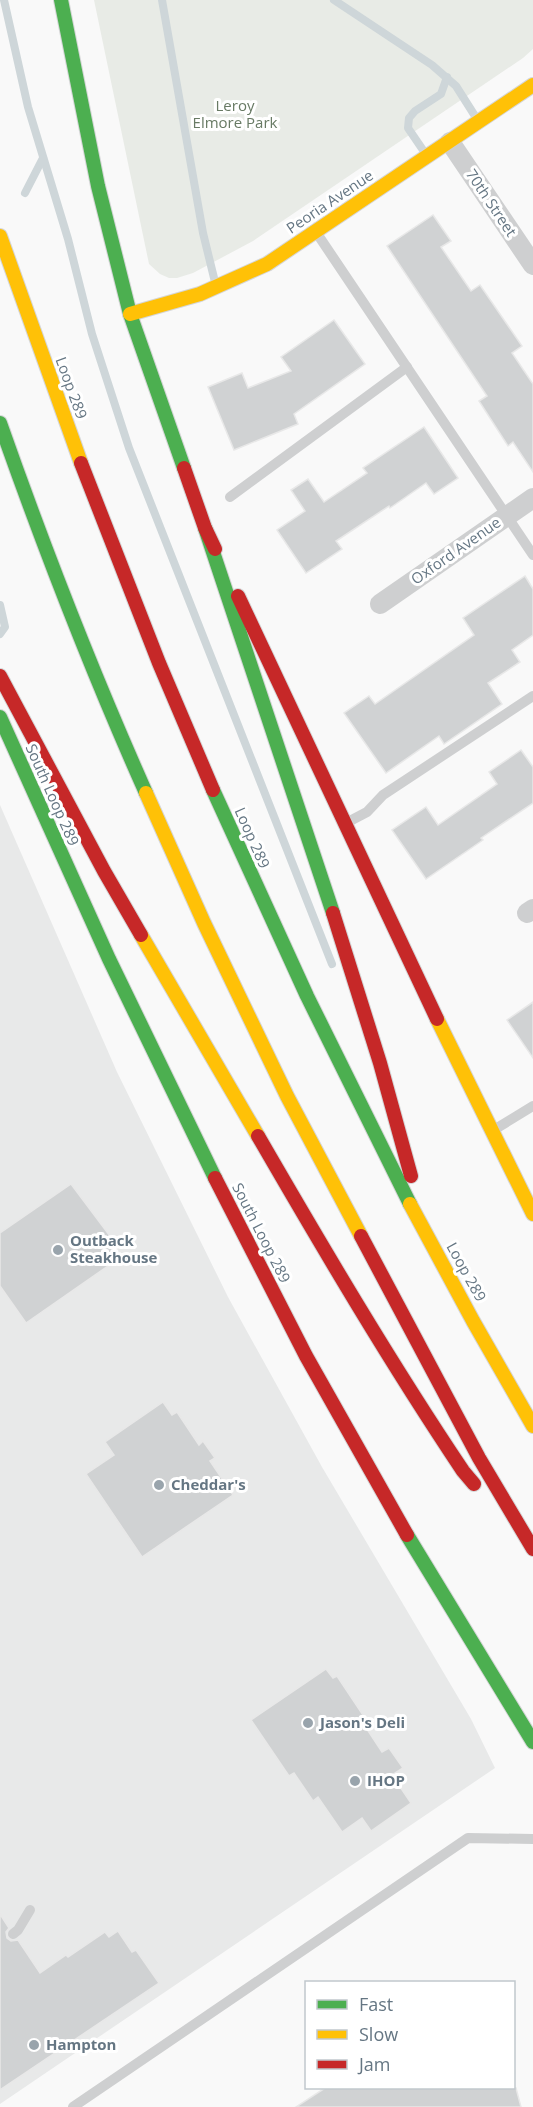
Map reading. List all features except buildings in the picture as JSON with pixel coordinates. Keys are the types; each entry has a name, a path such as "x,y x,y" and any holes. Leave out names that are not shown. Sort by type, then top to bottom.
{"main road":[{"path":"61,0 98,186 130,314 205,528 308,836 395,1113 426,1233"},
{"name":"Peoria Avenue","path":"130,314 165,307 225,286 267,264 533,85"},
{"name":"Loop 289","path":"0,236 113,548 236,844 330,1046 426,1233 533,1426"},
{"path":"0,423 88,655 144,788 277,1076 473,1448 533,1549"},
{"path":"205,528 282,684 414,972 533,1214"},
{"path":"0,676 104,871 343,1283 456,1462 533,1554"},
{"name":"South Loop 289","path":"0,717 77,890 242,1234 307,1359 409,1539 533,1742"}],"street":[{"name":"70th Street","path":"450,142 533,265"},
{"name":"Oxford Avenue","path":"380,604 533,498"}],"lane":[{"path":"316,232 533,555"},
{"path":"230,497 407,367"},
{"path":"346,823 367,812 383,795 533,696"},
{"path":"491,1132 533,1106"},
{"path":"73,2107 468,1838 533,1839"},
{"path":"13,1934 30,1910"}],"shaded area":[{"path":"0,805 117,1072 228,1297 322,1467 471,1719 495,1768 0,2104"}],"green space":[{"name":"Leroy Elmore Park","path":"94,0 533,0 533,49 253,241 193,273 169,278 160,274 149,264"}],"waterway":[{"path":"4,0 28,107 68,239 92,334 129,448 332,964"},
{"path":"162,0 203,233 215,282"},
{"path":"334,0 432,65 456,86 475,116"},
{"path":"425,153 408,128 409,118 415,111 441,94 447,77"},
{"path":"25,193 43,158"},
{"path":"0,605 5,627 0,634"}],"traffic: fast":[{"path":"61,0 98,186 130,314 184,468"},
{"path":"0,423 69,610 146,793"},
{"path":"205,528 333,913"},
{"path":"0,717 109,959 215,1178"},
{"path":"213,790 307,996 410,1204"},
{"path":"407,1535 533,1742"}],"traffic: slow":[{"path":"130,314 200,294 267,264 533,85"},
{"path":"0,236 81,463"},
{"path":"146,793 204,923 287,1096 361,1236"},
{"path":"141,935 258,1136"},
{"path":"437,1019 533,1214"},
{"path":"410,1204 533,1426"}],"traffic: jam":[{"path":"81,463 159,663 213,790"},
{"path":"184,468 205,528 215,549"},
{"path":"238,596 437,1019"},
{"path":"0,676 104,871 141,935"},
{"path":"333,913 380,1063 411,1176"},
{"path":"258,1136 383,1347 463,1471 474,1484"},
{"path":"215,1178 306,1356 407,1535"},
{"path":"361,1236 479,1458 533,1549"}],"place":[{"name":"Outback Steakhouse","path":"58,1250"},
{"name":"Cheddar's","path":"159,1485"},
{"name":"Jason's Deli","path":"308,1723"},
{"name":"IHOP","path":"355,1781"},
{"name":"Hampton","path":"34,2045"}]}
